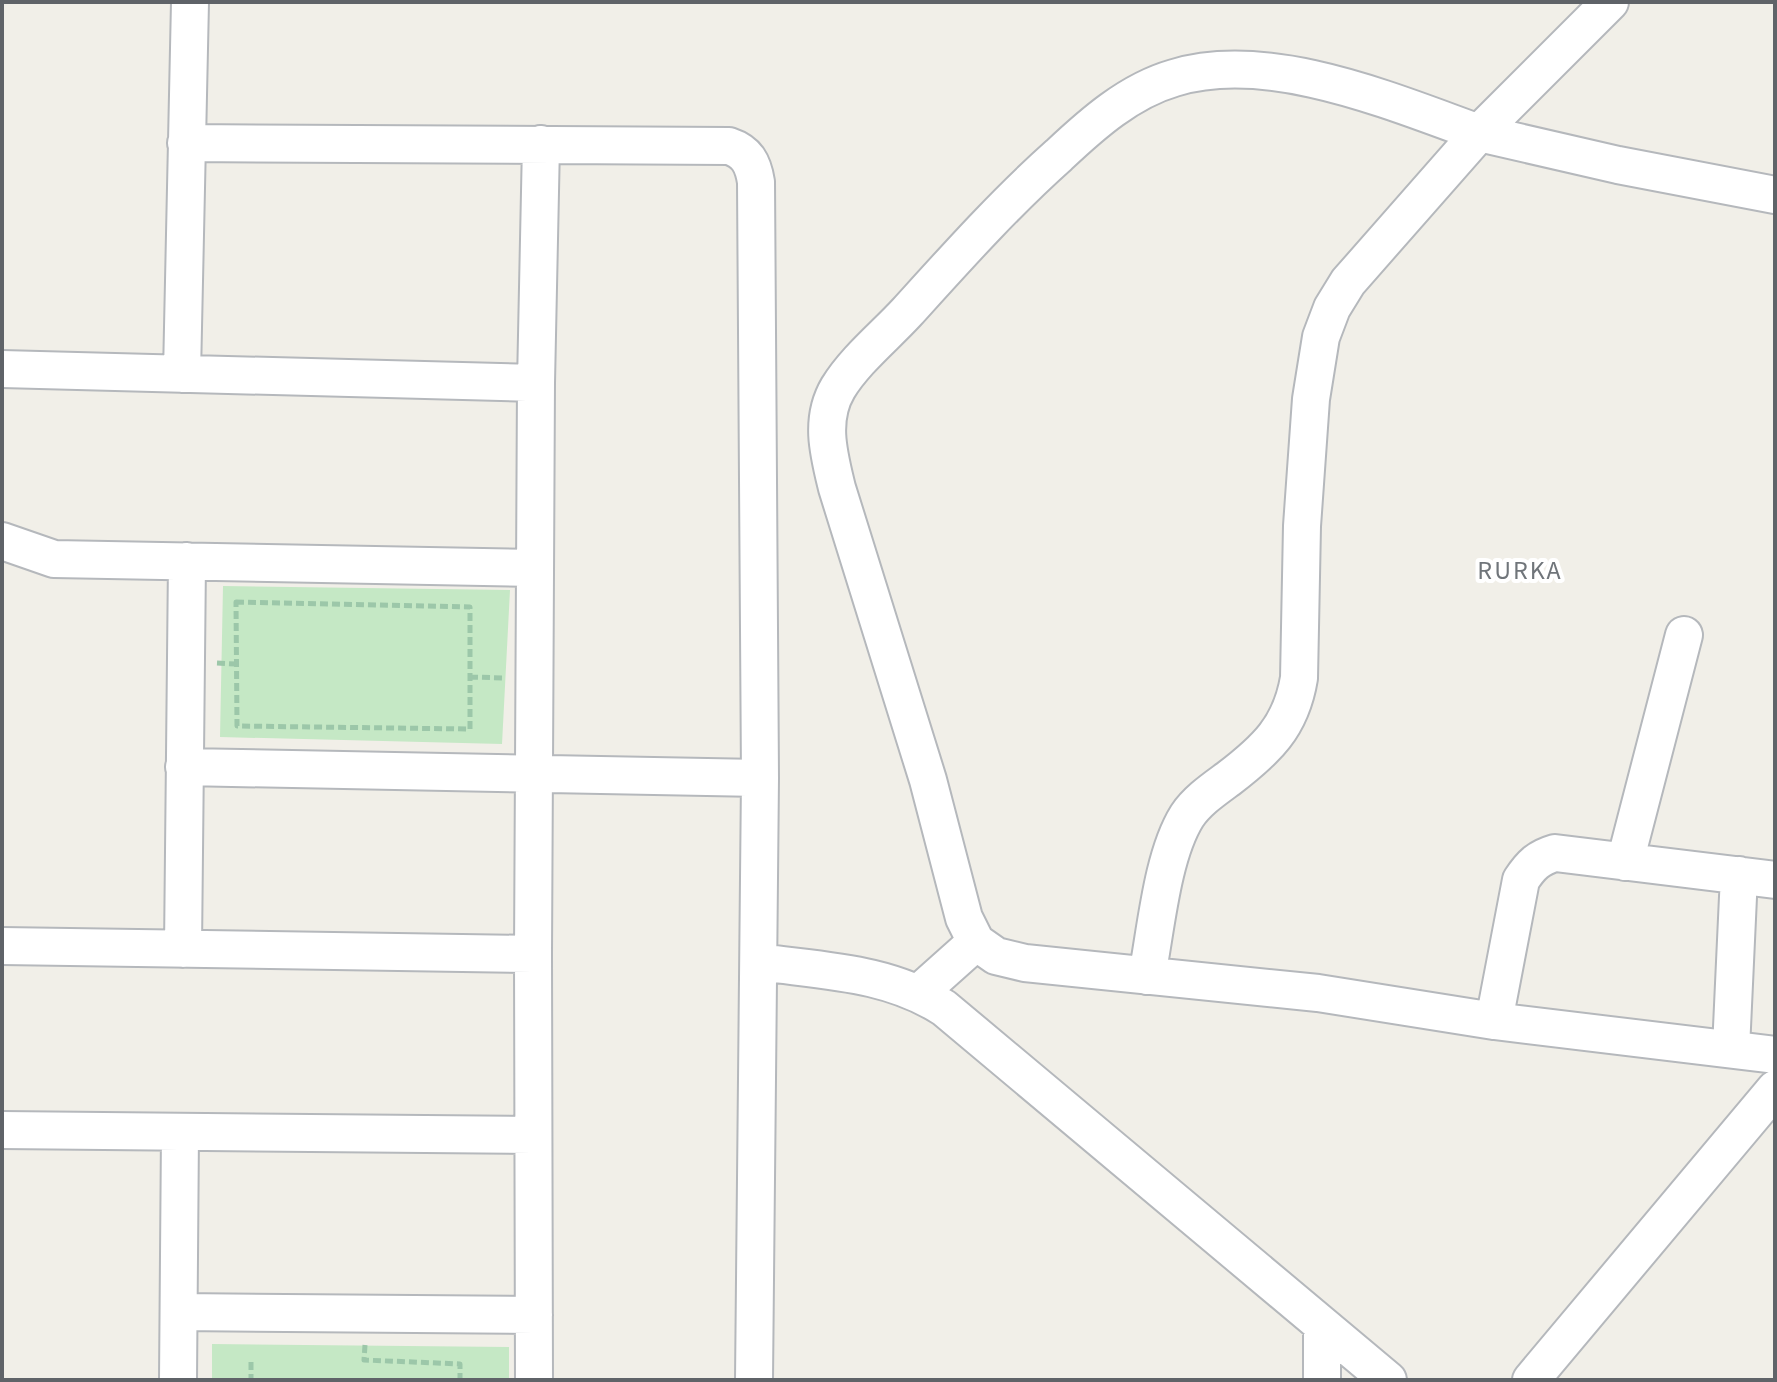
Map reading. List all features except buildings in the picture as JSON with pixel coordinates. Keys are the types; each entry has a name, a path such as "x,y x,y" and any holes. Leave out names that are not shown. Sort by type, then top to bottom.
{"street":[{"path":"182,374 190,2"},
{"path":"1147,976 1170,855 1178,831 1201,800 1265,749 1285,724 1295,700 1299,678 1305,478 1311,399 1321,337 1332,308 1348,282 1479,133 1610,2"},
{"path":"1775,195 1618,165 1479,133 1393,102 1304,77 1243,68 1175,78 1131,97 1082,134 1011,198 838,389 827,416 827,443 837,488 924,766 964,918 976,942 996,956 1025,963 1318,993 1494,1021 1775,1055"},
{"path":"186,143 729,146 742,150 753,166 756,198 760,778 754,1380"},
{"path":"534,1380 532,1135 536,383 541,144"},
{"path":"2,369 536,383"},
{"path":"2,541 54,559 535,568"},
{"path":"183,949 187,561"},
{"path":"1625,862 1684,635"},
{"path":"184,767 760,778"},
{"path":"1494,1021 1521,880 1530,866 1541,858 1555,853 1775,880"},
{"path":"1731,1049 1739,875"},
{"path":"920,992 976,942"},
{"path":"2,946 533,954"},
{"path":"759,962 875,978 920,992 944,1008 1388,1380"},
{"path":"1531,1380 1775,1089"},
{"path":"2,1130 532,1135"},
{"path":"178,1380 180,1132"},
{"path":"179,1312 534,1315"},
{"path":"1322,1325 1322,1380"}],"path":[{"path":"236,602 470,607 470,729 237,726 236,602"},
{"path":"365,1314 364,1360 460,1364 460,1380"},
{"path":"251,1362 251,1380"}],"green space":[{"path":"223,586 510,590 502,744 220,737"},
{"path":"212,1344 509,1347 509,1380 212,1380"}],"district":[{"name":"RURKA","path":"1520,570"}]}
